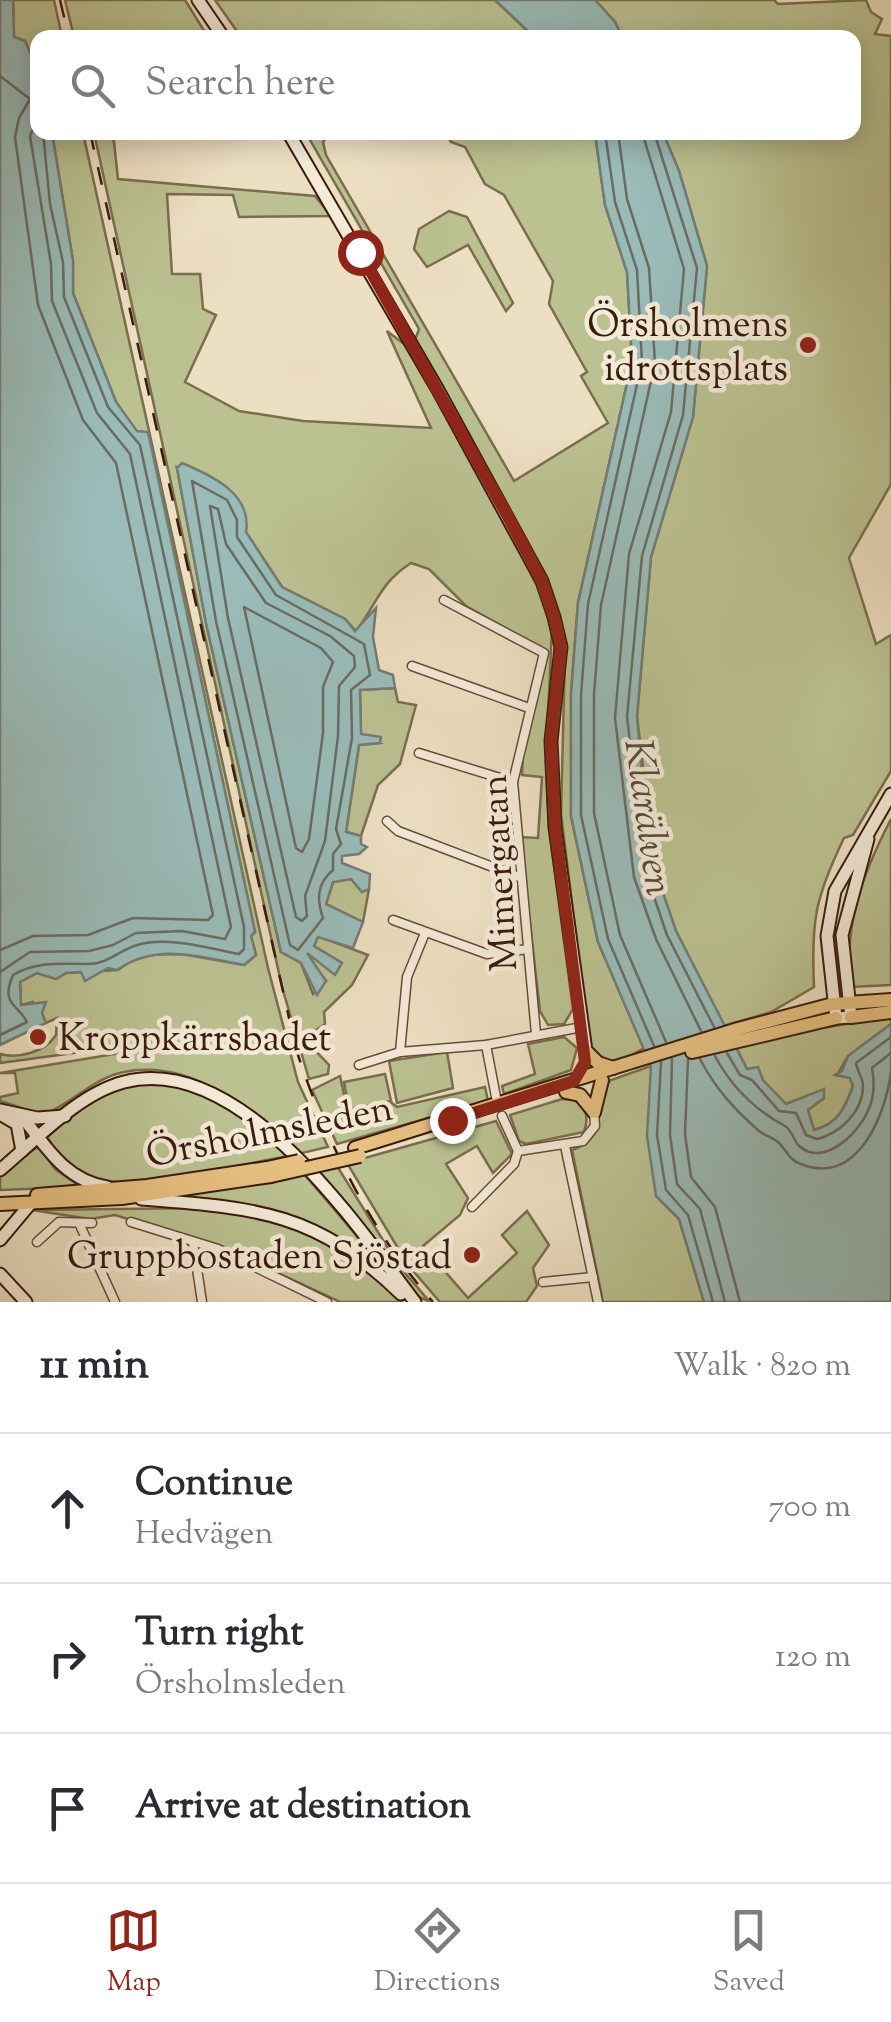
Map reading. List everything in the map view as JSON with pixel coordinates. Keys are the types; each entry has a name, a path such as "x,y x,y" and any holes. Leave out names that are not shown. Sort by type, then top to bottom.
{"main road":[{"name":"Örsholmsleden","path":"849,1010 891,1000"},
{"name":"Örsholmsleden","path":"0,1204 119,1193 269,1172 358,1152 570,1086 613,1068 739,1033 834,1011 885,1012"},
{"path":"594,1112 570,1086 586,1051 598,1063 613,1068"},
{"name":"Örsholmsleden","path":"570,1086 602,1080 637,1064"},
{"path":"594,1112 602,1080"},
{"name":"Örsholmsleden","path":"0,1196 119,1193"}],"street":[{"path":"198,0 219,30"},
{"path":"293,140 455,420 542,581 554,617 561,647 551,741 555,827 586,1051"},
{"name":"Mimergatan","path":"444,600 544,653 513,782 536,1034"},
{"path":"412,666 530,708"},
{"path":"419,753 513,782"},
{"path":"849,1010 842,935 868,839 891,794"},
{"path":"387,821 398,832 519,877"},
{"path":"834,1011 827,936 835,890 848,862 868,839"},
{"path":"393,920 487,954 528,949"},
{"path":"400,1052 408,977 425,933"},
{"path":"359,1065 400,1052 486,1045 582,1027"},
{"path":"486,1045 496,1097"},
{"path":"0,1170 65,1116 105,1089 138,1079 178,1080 219,1096 254,1120 306,1169 412,1302"},
{"path":"0,1112 65,1116"},
{"path":"0,1112 17,1124 22,1152"},
{"path":"518,1151 566,1146 592,1133 594,1112"},
{"path":"21,1115 73,1176 119,1193 243,1208 301,1223 350,1249 412,1302"},
{"path":"472,1207 474,1200 514,1164 518,1151 502,1116"},
{"path":"566,1146 598,1302"},
{"path":"0,1240 30,1203"},
{"path":"37,1242 59,1222 92,1222"},
{"path":"131,1222 276,1275 327,1302"},
{"path":"79,1224 115,1302"},
{"path":"193,1242 202,1302"},
{"path":"0,1274 26,1302"},
{"path":"544,1282 593,1277"}],"green space":[{"path":"13,0 54,0 60,30 30,30 30,52 25,41 14,37"},
{"path":"65,0 185,0 204,30 72,30"},
{"path":"215,0 495,0 527,30 236,30"},
{"path":"595,0 774,0 778,4 866,0 871,12 882,19 875,34 891,36 891,484 849,558 876,644 891,635 891,771 853,835 844,838 827,877 817,910 814,987 771,1012 724,1026 676,931 655,870 637,716 651,557 693,417 707,266 666,140 861,140 861,30 619,30"},
{"path":"53,140 85,140 268,968 298,1082 328,1147 298,1154 241,1105 197,1080 174,1073 149,1070 113,1075 43,1115 0,1101 0,1097 18,1093 15,1073 0,1073 115,1054 118,1047 0,1063 0,1054 31,1053 56,1035 57,1018 46,1023 33,1002 21,1005 20,982 37,973 56,979 66,973 118,970 139,955 182,954 244,965 256,955 251,936 255,932 148,433 137,432 116,402 73,293 73,261"},
{"path":"96,140 114,140 118,179 315,196 331,216 239,217 233,195 167,194 172,274 200,274 203,309 216,315 185,382 239,411 303,421 431,428 387,331 408,347 506,524 547,606 552,628 546,762 549,829 573,1009 564,1024 548,1025 540,1011 520,837 538,838 542,777 522,775 523,750 548,652 466,606 429,569 411,563 386,586 356,631 345,619 282,587 246,532 177,468 206,623 281,952 301,963 313,994 326,981 306,954 342,963 314,946 318,936 368,955 352,985 324,1012 325,1024 309,1035 309,1044 329,1065 328,1074 309,1079 282,987"},
{"path":"310,140 325,140 326,155 514,481 608,423 581,376 587,372 549,304 553,281 504,195 485,184 465,147 450,140 596,140 605,205 627,272 632,361 578,603 571,694 571,816 598,942 644,1048 619,1062 600,1059 591,1049 587,1025 561,814 565,654 541,569 415,340 419,329"},
{"path":"449,211 467,217 513,303 506,311 468,245 427,267 414,249 419,229"},
{"path":"395,688 398,702 416,705 400,764 378,785 361,836 346,832 359,745 379,743 361,735 360,690"},
{"path":"891,819 891,985 850,987 850,942 857,900"},
{"path":"351,879 362,892 369,889 363,922 326,904 333,882"},
{"path":"891,1017 891,1024 848,1056 837,1075 850,1078 853,1086 847,1101 835,1119 814,1130 808,1110 824,1098 823,1091 785,1104 747,1069 736,1047 783,1034"},
{"path":"564,1037 577,1048 571,1070 504,1094 502,1086 535,1074 528,1044"},
{"path":"447,1052 453,1088 397,1103 389,1061"},
{"path":"651,1066 656,1196 679,1219 704,1302 603,1302 572,1150 590,1140 594,1133 603,1089 611,1080"},
{"path":"385,1074 391,1101 349,1109 344,1082"},
{"path":"340,1076 348,1112 392,1103 397,1107 485,1087 488,1101 337,1144 312,1090"},
{"path":"135,1083 190,1085 258,1128 288,1156 126,1182 84,1177 72,1170 47,1137 87,1102"},
{"path":"562,1099 575,1100 586,1114 584,1132 526,1144 519,1141 510,1115"},
{"path":"496,1121 512,1154 493,1173 477,1146 446,1164 468,1198 460,1215 423,1246 468,1298 517,1253 502,1235 527,1211 549,1245 533,1268 537,1286 526,1302 440,1302 408,1265 347,1163"},
{"path":"39,1146 55,1169 81,1187 0,1190 0,1174"},
{"path":"337,1166 399,1266 430,1302 419,1297 315,1172"},
{"path":"304,1174 386,1270 331,1234 282,1213 229,1203 164,1199"},
{"path":"200,1208 259,1218 311,1235 357,1262 402,1302 340,1302 224,1248 115,1215 90,1219 32,1210"}],"water":[{"path":"0,0 13,0 14,37 25,41 30,52 30,140 53,140 73,261 73,293 116,402 137,431 148,432 255,932 251,936 256,955 244,965 179,954 147,956 117,970 108,968 85,981 81,972 66,973 56,979 37,973 20,982 21,1005 46,1002 42,1013 46,1023 0,1045"},
{"path":"495,0 595,0 619,30 527,30"},
{"path":"596,140 666,140 707,266 693,417 651,557 637,716 655,870 676,931 747,1069 758,1067 763,1080 786,1104 824,1089 824,1098 808,1110 814,1130 835,1119 847,1101 853,1086 850,1078 835,1075 842,1071 848,1056 891,1024 891,1302 704,1302 679,1219 656,1196 647,1136 651,1066 598,942 571,816 571,694 578,603 632,361 627,272 605,205"},
{"path":"182,463 206,474 237,497 243,507 246,532 282,587 345,619 355,631 376,608 373,637 379,670 393,675 395,688 360,690 361,734 381,737 380,743 359,745 346,832 361,836 361,844 367,847 359,854 342,856 342,863 370,874 369,889 362,892 351,879 333,882 326,904 363,922 353,948 318,937 314,946 342,963 335,975 307,953 326,981 317,995 301,963 281,952 206,623 177,468"}],"railway":[{"path":"60,0 67,30"},
{"path":"92,140 296,1049 321,1117 352,1183 389,1245 433,1302"}],"place":[{"name":"Örsholmens idrottsplats","path":"808,345"},
{"name":"Kroppkärrsbadet","path":"38,1037"},
{"name":"Gruppbostaden Sjöstad","path":"472,1255"}],"route":[{"path":"360,252 542,581 561,647 551,741 555,827 585,1062 574,1081 452,1120"}],"water label":[{"name":"Klarälven","path":"650,817"}]}
